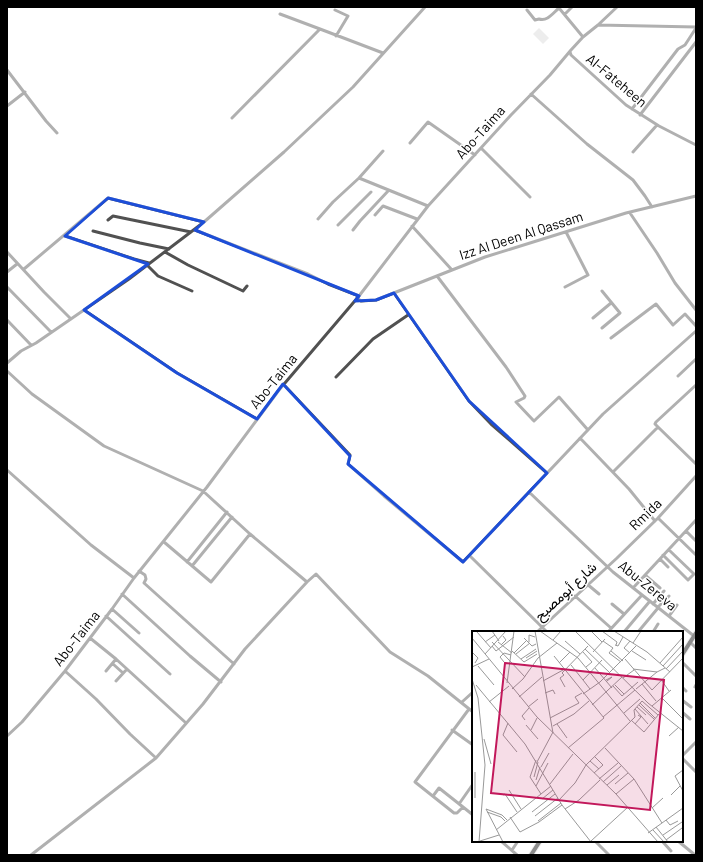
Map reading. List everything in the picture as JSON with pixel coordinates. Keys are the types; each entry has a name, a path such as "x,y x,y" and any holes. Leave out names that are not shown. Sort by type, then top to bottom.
{"main road":[{"path":"683,653 695,634"},
{"path":"531,855 539,842"}],"street":[{"path":"7,363 8,358 31,345 84,310 204,222 326,114 353,87 425,7"},
{"path":"526,10 536,20 546,20 558,7 583,37"},
{"path":"565,14 572,7"},
{"name":"Abo-Taima","path":"7,736 22,722 65,671 134,578 164,542 257,419 358,297 417,219 583,37 617,7"},
{"path":"335,10 348,16 336,36"},
{"path":"280,14 383,54"},
{"path":"598,25 696,28"},
{"path":"632,109 678,49 685,45 696,28"},
{"path":"232,118 320,30"},
{"path":"640,115 696,42"},
{"name":"Al-Fateheen","path":"570,52 571,55 640,115 696,145"},
{"path":"7,70 57,133"},
{"path":"7,106 25,92"},
{"path":"531,94 587,144 633,180 652,207"},
{"path":"410,143 428,122 475,155"},
{"path":"633,152 657,125"},
{"path":"481,148 530,197"},
{"path":"318,219 333,202 359,178 383,151"},
{"path":"359,178 428,206"},
{"path":"353,230 389,190"},
{"path":"338,225 371,192"},
{"name":"Izz Al Deen Al Qassam","path":"108,220 113,216 193,231 308,274 358,297 361,300 376,300 485,257 630,213 696,196"},
{"path":"24,269 65,236 108,198 204,222"},
{"path":"375,215 383,206 417,219"},
{"path":"630,213 696,310"},
{"path":"412,226 452,270"},
{"path":"93,231 169,249"},
{"path":"565,287 588,275 566,232"},
{"path":"65,236 149,263"},
{"path":"7,252 71,319"},
{"path":"165,252 188,266 243,291 247,286"},
{"path":"149,263 148,266 158,276 192,291"},
{"path":"7,272 17,264"},
{"path":"437,276 525,396 516,402 533,420 534,421 559,398 588,430"},
{"path":"7,287 51,332"},
{"path":"602,291 620,313 602,328"},
{"path":"394,294 469,401 491,424 547,473"},
{"path":"593,318 611,303"},
{"path":"611,338 656,304 673,324 685,314 696,326"},
{"path":"84,310 177,373 257,419"},
{"path":"336,377 373,339 408,315"},
{"path":"7,320 31,345"},
{"path":"284,385 350,455 348,464 463,562 580,438 622,396 696,331"},
{"path":"678,376 696,359"},
{"path":"7,371 32,394 104,446 203,491 250,534 307,582"},
{"path":"696,386 655,424 696,464"},
{"path":"613,472 658,427"},
{"path":"580,438 613,472 655,521"},
{"path":"7,470 91,545 134,578"},
{"name":"Rmida","path":"608,567 658,518 696,476"},
{"name":"Abu-Zereva","path":"529,492 608,567 658,608 695,634"},
{"path":"188,562 227,512"},
{"path":"192,566 232,517"},
{"path":"658,518 696,555"},
{"path":"633,588 696,520"},
{"path":"686,531 696,541"},
{"path":"164,542 211,582 250,534"},
{"path":"663,555 688,580 694,574 669,550"},
{"path":"470,556 546,631"},
{"path":"660,558 668,567"},
{"name":"شارع أبومصبح","path":"538,631 608,567"},
{"path":"139,572 145,575 146,579 144,583 234,664"},
{"path":"31,855 131,779 156,758 221,682 258,635 316,574 390,652 428,676 472,711"},
{"path":"645,575 660,588"},
{"path":"588,584 599,594"},
{"path":"625,631 651,602 664,591"},
{"path":"122,594 221,682"},
{"path":"609,631 642,595"},
{"path":"575,596 611,628"},
{"path":"639,631 669,596"},
{"path":"612,604 624,614"},
{"path":"669,616 677,605"},
{"path":"112,609 140,633"},
{"path":"106,616 170,674"},
{"path":"654,631 658,624"},
{"path":"90,638 116,659 186,723"},
{"path":"690,642 696,648"},
{"path":"106,671 116,659"},
{"path":"683,663 696,676"},
{"path":"113,664 123,673"},
{"path":"116,681 127,669"},
{"path":"65,671 156,758"},
{"path":"462,702 472,693"},
{"path":"683,701 691,707"},
{"path":"463,807 457,813 454,813 415,782 469,709"},
{"path":"683,713 690,719"},
{"path":"452,730 472,744"},
{"path":"683,756 696,742"},
{"path":"683,758 696,772"},
{"path":"459,804 472,785"},
{"path":"433,796 439,788 472,814"},
{"path":"502,842 517,855"},
{"path":"512,850 517,842"},
{"path":"596,842 609,855"},
{"path":"663,842 671,851"},
{"path":"679,842 694,855"}],"highlighted area":[{"path":"108,198 204,222 195,230 359,296 355,301 376,300 394,293 469,401 547,473 463,562 348,464 350,456 283,384 257,419 177,373 84,310 148,264 65,236"}],"shaded area":[{"path":"539,28 549,38 543,44 533,34"}]}
